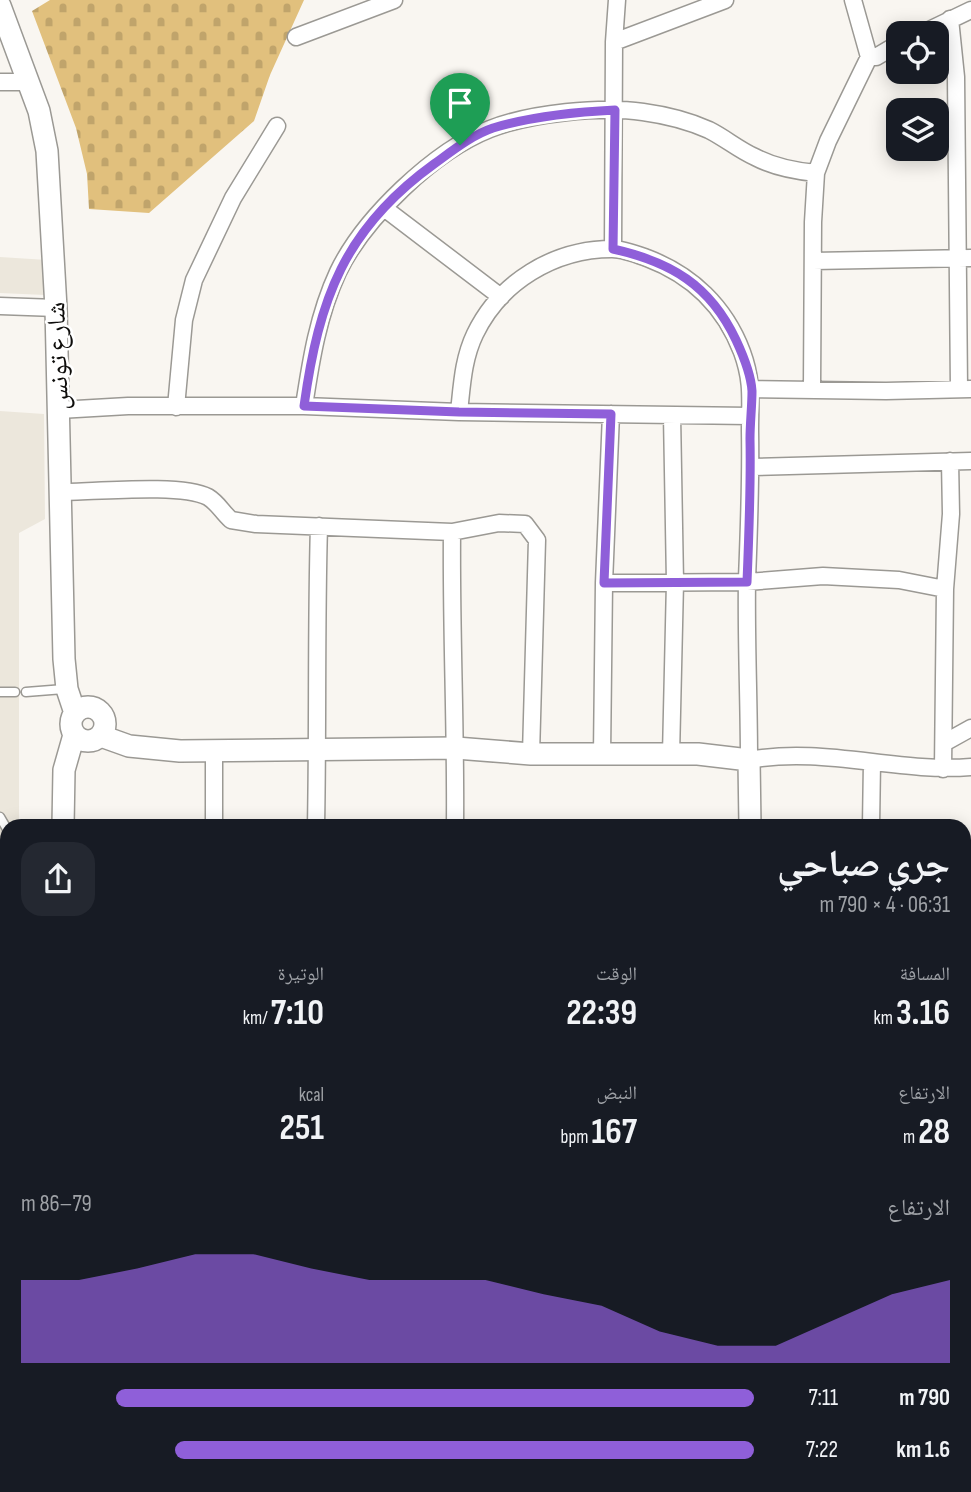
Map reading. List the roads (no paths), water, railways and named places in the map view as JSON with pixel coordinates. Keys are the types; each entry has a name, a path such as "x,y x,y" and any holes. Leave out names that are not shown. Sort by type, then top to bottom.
{"street":[{"path":"296,37 394,0"},
{"path":"613,249 614,42 617,0"},
{"path":"614,42 725,0"},
{"path":"812,388 816,173 824,150 869,57 853,0"},
{"name":"شارع تونس","path":"0,6 39,111 47,151 56,308 64,659 67,689 75,713"},
{"path":"946,21 971,10"},
{"path":"752,389 965,389 965,258 956,77 950,19"},
{"path":"869,57 876,57 886,51"},
{"path":"0,82 28,82"},
{"path":"304,406 318,325 327,299 339,270 370,223 420,174 460,145 491,129 543,116 615,110 643,112 682,120 728,139 754,157 797,171 816,173"},
{"path":"176,407 184,320 194,281 233,198 277,126"},
{"path":"384,208 501,297"},
{"path":"459,412 467,352 476,332 501,297 541,265 564,256 613,249 666,265 695,284 713,301 728,323 742,352 752,389 747,582 750,819"},
{"path":"813,261 965,258"},
{"path":"0,306 56,308"},
{"path":"59,410 128,406 304,406 459,412 750,416"},
{"path":"602,755 604,583 611,414"},
{"path":"671,755 675,582 672,415"},
{"path":"943,769 945,589 951,514 950,461"},
{"path":"751,467 971,461"},
{"path":"61,492 172,490 197,493 218,504 231,520 256,524 452,532 499,523 525,524 537,540 531,754"},
{"path":"316,819 319,526"},
{"path":"452,532 451,636 456,748 455,819"},
{"path":"604,583 747,582 823,576 900,580 945,589"},
{"path":"88,707 100,711 106,724 101,736 90,742 75,735 71,724 75,713 88,707"},
{"path":"944,743 971,727"},
{"path":"63,819 64,770 75,735"},
{"path":"101,736 129,746 150,749 214,751 456,748 531,754 698,754 749,760 774,755 943,769 971,767"},
{"path":"214,751 214,819"},
{"path":"871,819 872,762"}],"lane":[{"path":"26,692 67,689"},
{"path":"0,692 15,692"}]}
